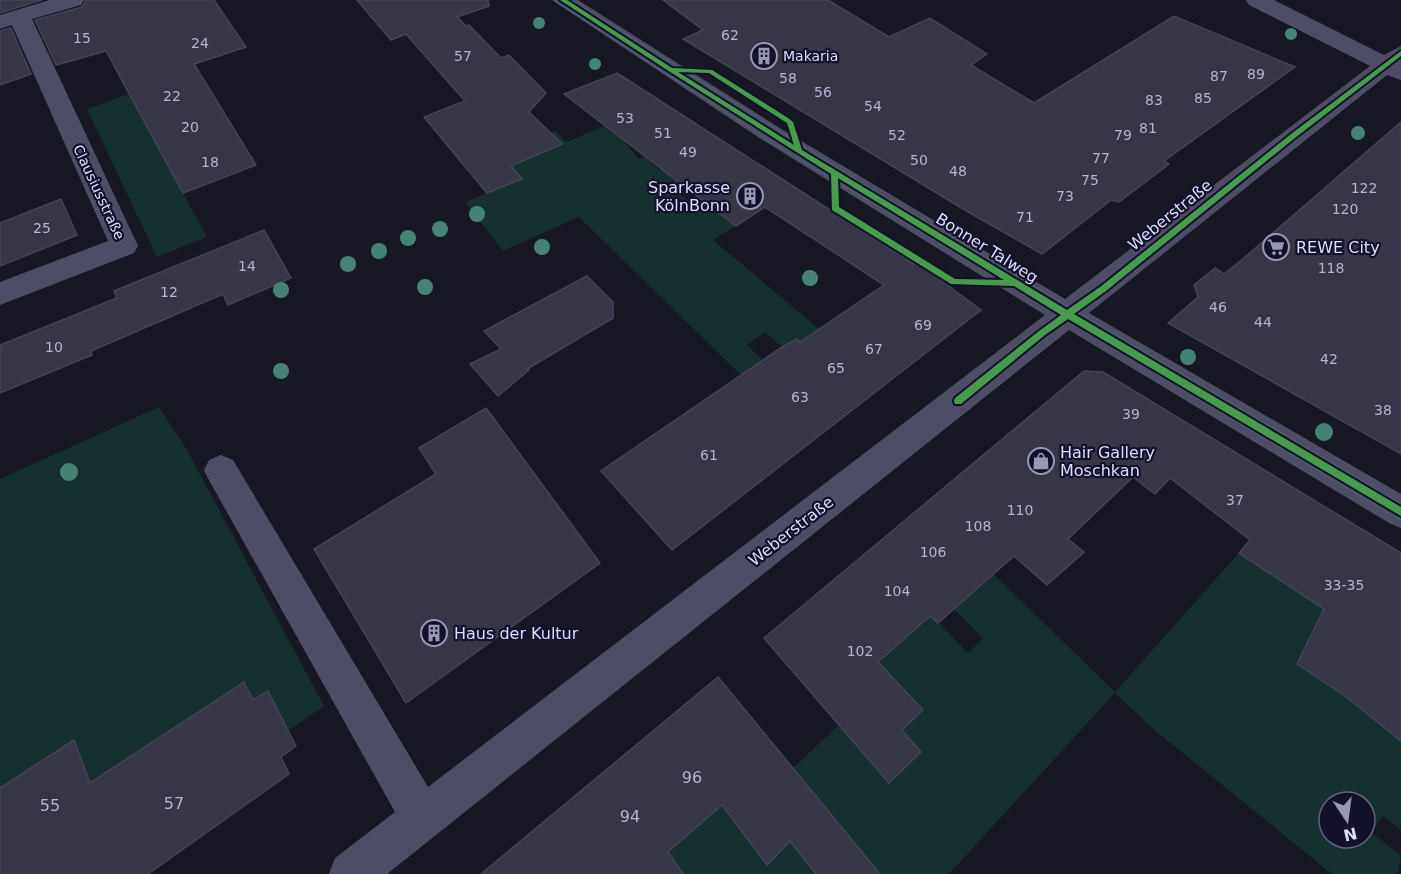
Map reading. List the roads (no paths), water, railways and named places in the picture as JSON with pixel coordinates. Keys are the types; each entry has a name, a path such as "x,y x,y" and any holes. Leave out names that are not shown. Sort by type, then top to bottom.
{"street":[{"path":"10,19 74,0"},
{"name":"Bonner Talweg","path":"563,0 799,151 1067,315 1401,512"},
{"path":"1257,0 1396,64"},
{"name":"Clausiusstraße","path":"0,294 124,246 10,19"},
{"name":"Weberstraße","path":"351,874 1067,315 1396,64"},
{"path":"221,470 422,818"}],"tram line":[{"path":"554,0 779,147 1401,520"},
{"path":"572,0 879,194 1401,504"}],"place":[{"name":"Makaria","path":"764,56"},
{"name":"Sparkasse KölnBonn","path":"750,196"},
{"name":"REWE City","path":"1276,247"},
{"name":"Hair Gallery Moschkan","path":"1041,461"},
{"name":"Haus der Kultur","path":"434,633"}]}
